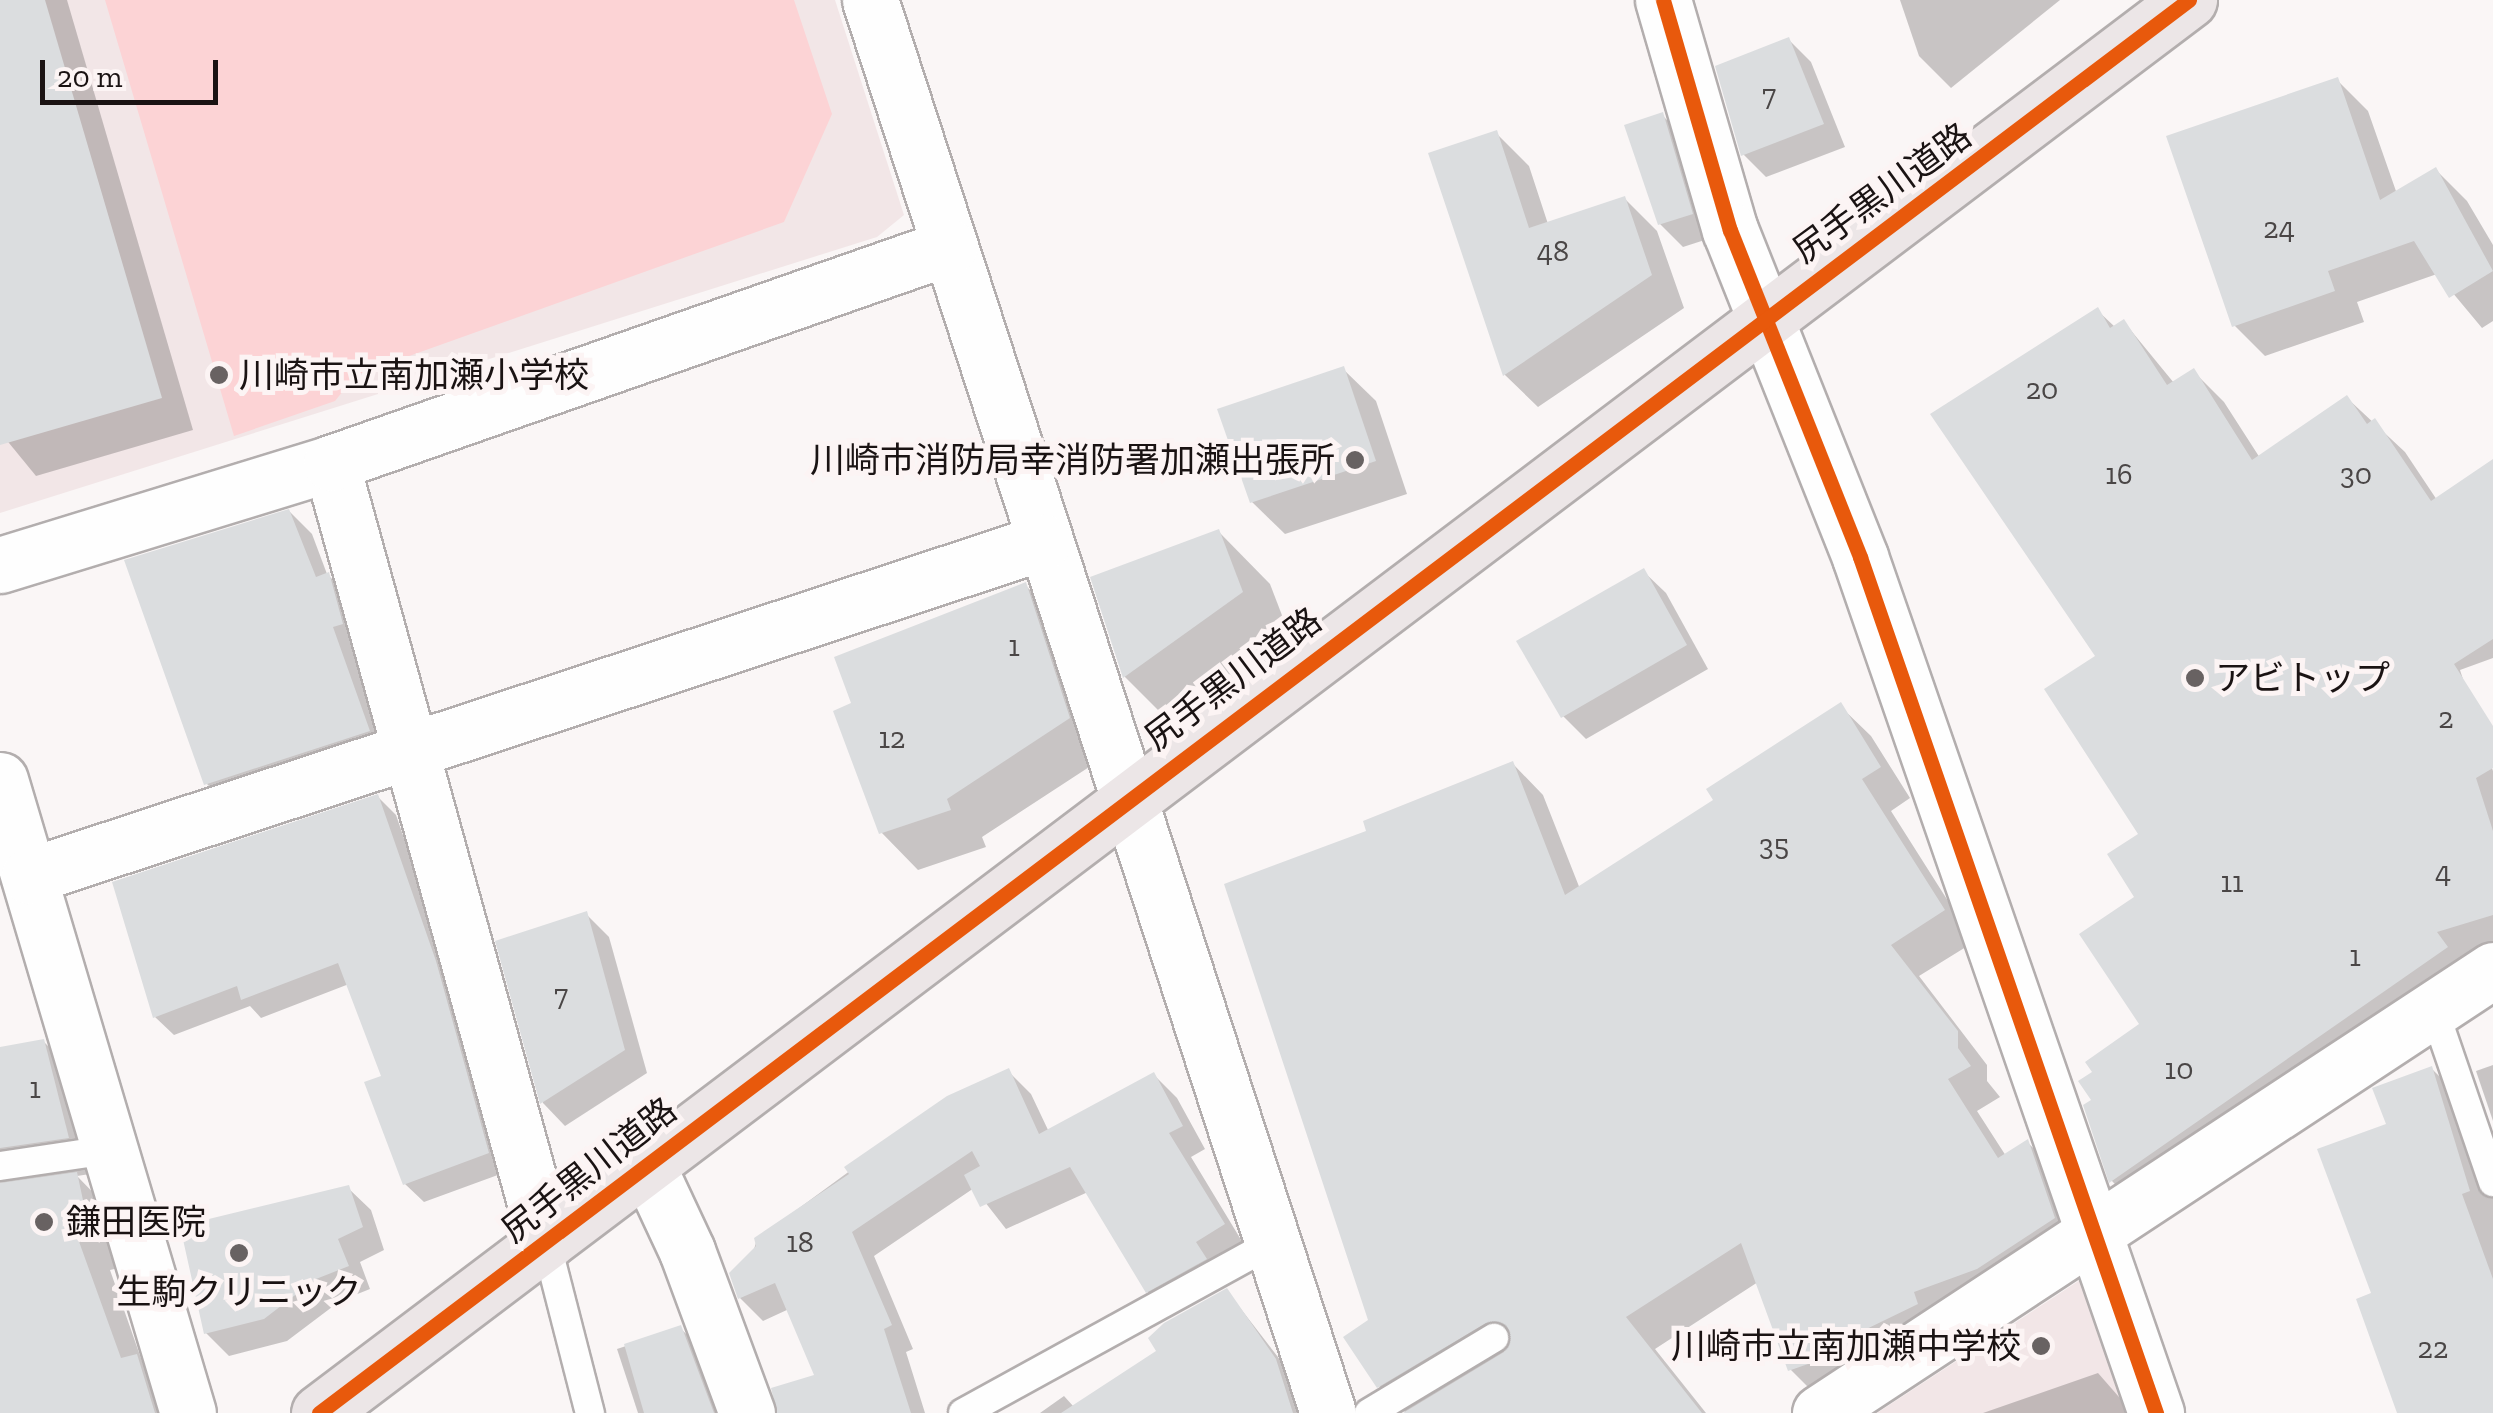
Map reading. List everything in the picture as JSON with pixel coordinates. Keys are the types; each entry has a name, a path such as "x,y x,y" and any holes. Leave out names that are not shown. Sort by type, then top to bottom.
{"main road":[{"name":"尻手黒川道路","path":"319,1413 1768,312 1954,181 2189,0"}],"street":[{"path":"870,0 1125,798 1328,1413"},
{"path":"1663,0 1730,230 1768,312 1860,557 2156,1413"},
{"path":"0,566 330,462 949,247"},
{"path":"330,462 414,748 546,1242"},
{"path":"29,876 1043,542"},
{"path":"0,780 188,1413"},
{"path":"1820,1413 2093,1239 2493,970"},
{"path":"646,1163 687,1251 747,1413"}],"lane":[{"path":"2434,1010 2493,1182"},
{"path":"0,1166 109,1150"},
{"path":"546,1242 590,1413"},
{"path":"963,1413 1272,1243"},
{"path":"1369,1413 1494,1338"}],"shaded area":[{"name":"川崎市立南加瀬小学校","path":"0,0 835,0 904,215 877,237 0,513"},
{"name":"川崎市立南加瀬小学校","path":"105,0 794,0 832,114 784,222 356,375 335,401 234,436"},
{"name":"川崎市立南加瀬中学校","path":"2080,1280 2127,1413 1877,1413"}],"building":[{"path":"0,0 45,0 162,398 0,445"},
{"path":"1789,37 1824,124 1741,156 1715,66"},
{"path":"2338,77 2380,200 2436,167 2493,271 2449,298 2414,241 2328,271 2335,291 2232,327 2166,136"},
{"path":"1663,112 1693,214 1658,225 1624,125"},
{"path":"1497,130 1529,228 1625,196 1652,275 1503,376 1428,153"},
{"path":"2098,307 2110,328 2124,319 2167,385 2194,368 2252,460 2347,395 2367,424 2375,418 2431,501 2493,459 2493,639 2454,664 2493,726 2493,768 2476,778 2493,831 2493,915 2437,932 2448,947 2109,1183 2083,1105 2091,1100 2078,1081 2092,1072 2085,1062 2139,1024 2079,934 2134,897 2107,854 2138,834 2044,689 2095,656 1930,414"},
{"path":"1344,366 1376,461 1250,503 1217,409"},
{"path":"289,509 316,577 329,572 343,624 333,627 370,731 204,785 124,560"},
{"path":"1219,529 1243,592 1123,678 1090,577"},
{"path":"1644,568 1687,645 1561,718 1516,641"},
{"path":"1026,582 1070,718 947,799 951,810 879,834 833,711 851,703 834,657"},
{"path":"1841,702 1881,767 1862,779 1945,910 1891,945 1958,1031 1958,1048 1971,1066 1948,1079 1998,1158 2028,1139 2055,1218 1977,1269 1914,1292 1918,1304 1850,1337 1854,1348 1788,1371 1741,1243 1626,1317 1702,1413 1403,1413 1504,1352 1509,1330 1486,1323 1377,1388 1343,1337 1368,1320 1224,884 1366,831 1363,821 1513,761 1565,895 1713,800 1706,789"},
{"path":"378,794 436,961 489,1153 403,1185 364,1082 381,1076 338,963 241,1000 237,986 153,1018 112,882"},
{"path":"587,911 625,1050 540,1104 495,941"},
{"path":"44,1039 69,1138 0,1148 0,1047"},
{"path":"2432,1066 2470,1191 2462,1194 2493,1279 2493,1413 2397,1413 2356,1299 2371,1293 2317,1149 2386,1124 2372,1088"},
{"path":"1009,1068 1039,1134 1154,1072 1183,1126 1169,1133 1225,1224 1196,1242 1207,1259 1146,1293 1070,1167 980,1207 964,1175 980,1166 972,1151 852,1232 892,1325 884,1329 911,1413 777,1413 771,1388 814,1375 775,1283 738,1299 729,1273 756,1246 754,1238 849,1174 844,1167 947,1096"},
{"path":"77,1172 90,1233 77,1236 121,1358 137,1354 155,1413 0,1413 0,1183"},
{"name":"生駒クリニック","path":"349,1185 363,1227 338,1239 349,1266 316,1279 264,1319 204,1334 180,1226"},
{"path":"1227,1288 1276,1359 1293,1413 1061,1413 1156,1351 1148,1338 1164,1323"},
{"path":"681,1325 714,1413 644,1413 624,1344"}],"cycle path":[{"path":"1663,0 1730,230 1860,557 2156,1413"},
{"path":"319,1413 2189,0"}],"place":[{"name":"川崎市立南加瀬小学校","path":"219,375"},
{"name":"川崎市消防局幸消防署加瀬出張所","path":"1355,460"},
{"name":"アビトップ","path":"2195,678"},
{"name":"鎌田医院","path":"44,1222"},
{"name":"生駒クリニック","path":"239,1253"},
{"name":"川崎市立南加瀬中学校","path":"2041,1346"}]}
